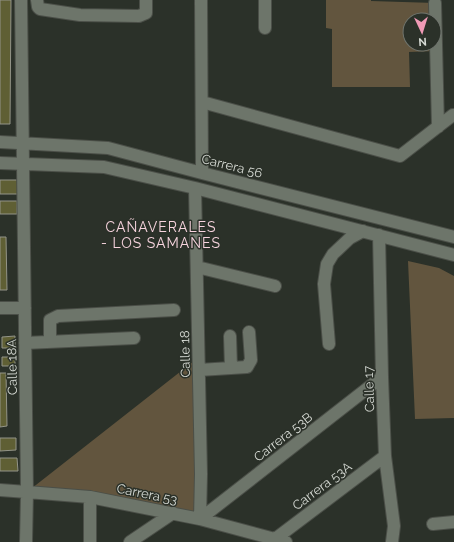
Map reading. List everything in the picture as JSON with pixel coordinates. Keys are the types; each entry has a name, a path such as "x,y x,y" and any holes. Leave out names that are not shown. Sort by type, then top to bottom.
{"street":[{"name":"Calle 18A","path":"21,0 24,163 27,492 26,542"},
{"path":"37,0 38,7 40,9 80,14 139,16 146,13 146,0"},
{"path":"201,0 202,173"},
{"path":"265,0 265,28"},
{"path":"431,2 438,127"},
{"path":"202,102 400,156 453,115"},
{"name":"Carrera 56","path":"0,142 108,148 454,237"},
{"path":"0,163 104,167 196,188 452,255"},
{"name":"Calle 18","path":"196,188 200,519"},
{"path":"329,344 324,284 327,264 333,254 358,230 357,212"},
{"path":"430,230 454,227"},
{"name":"Calle 17","path":"379,235 385,456 394,526 392,542"},
{"path":"197,267 274,286"},
{"path":"0,308 25,308"},
{"path":"50,342 50,320 58,316 174,310"},
{"path":"199,370 247,367 251,360 249,332"},
{"path":"230,336 231,368"},
{"path":"25,343 134,338"},
{"name":"Carrera 53B","path":"200,519 382,377"},
{"name":"Carrera 53A","path":"281,540 385,456"},
{"name":"Carrera 53","path":"0,490 90,497 200,519 281,540"},
{"path":"90,497 90,542"},
{"path":"130,542 173,513"},
{"path":"433,524 454,522"},
{"path":"246,542 257,534"}],"shaded area":[{"path":"326,0 371,0 435,3 435,12 402,12 402,52 409,52 410,87 332,87 332,29 326,28"},
{"path":"408,261 439,268 454,276 454,418 415,419"},
{"path":"199,357 200,519 27,492"}],"building":[{"path":"0,0 11,0 10,124 0,124"},
{"path":"0,180 18,180 18,194 0,194"},
{"path":"0,201 17,201 17,214 0,214"},
{"path":"0,237 6,237 7,290 0,290"},
{"path":"15,336 15,348 2,348 2,337"},
{"path":"2,357 15,357 15,366 2,366"},
{"path":"0,373 6,373 7,426 0,427"},
{"path":"0,438 16,438 16,450 0,451"},
{"path":"0,458 17,458 18,471 0,471"}],"district":[{"name":"CAÑAVERALES - LOS SAMANES","path":"161,236"}]}
